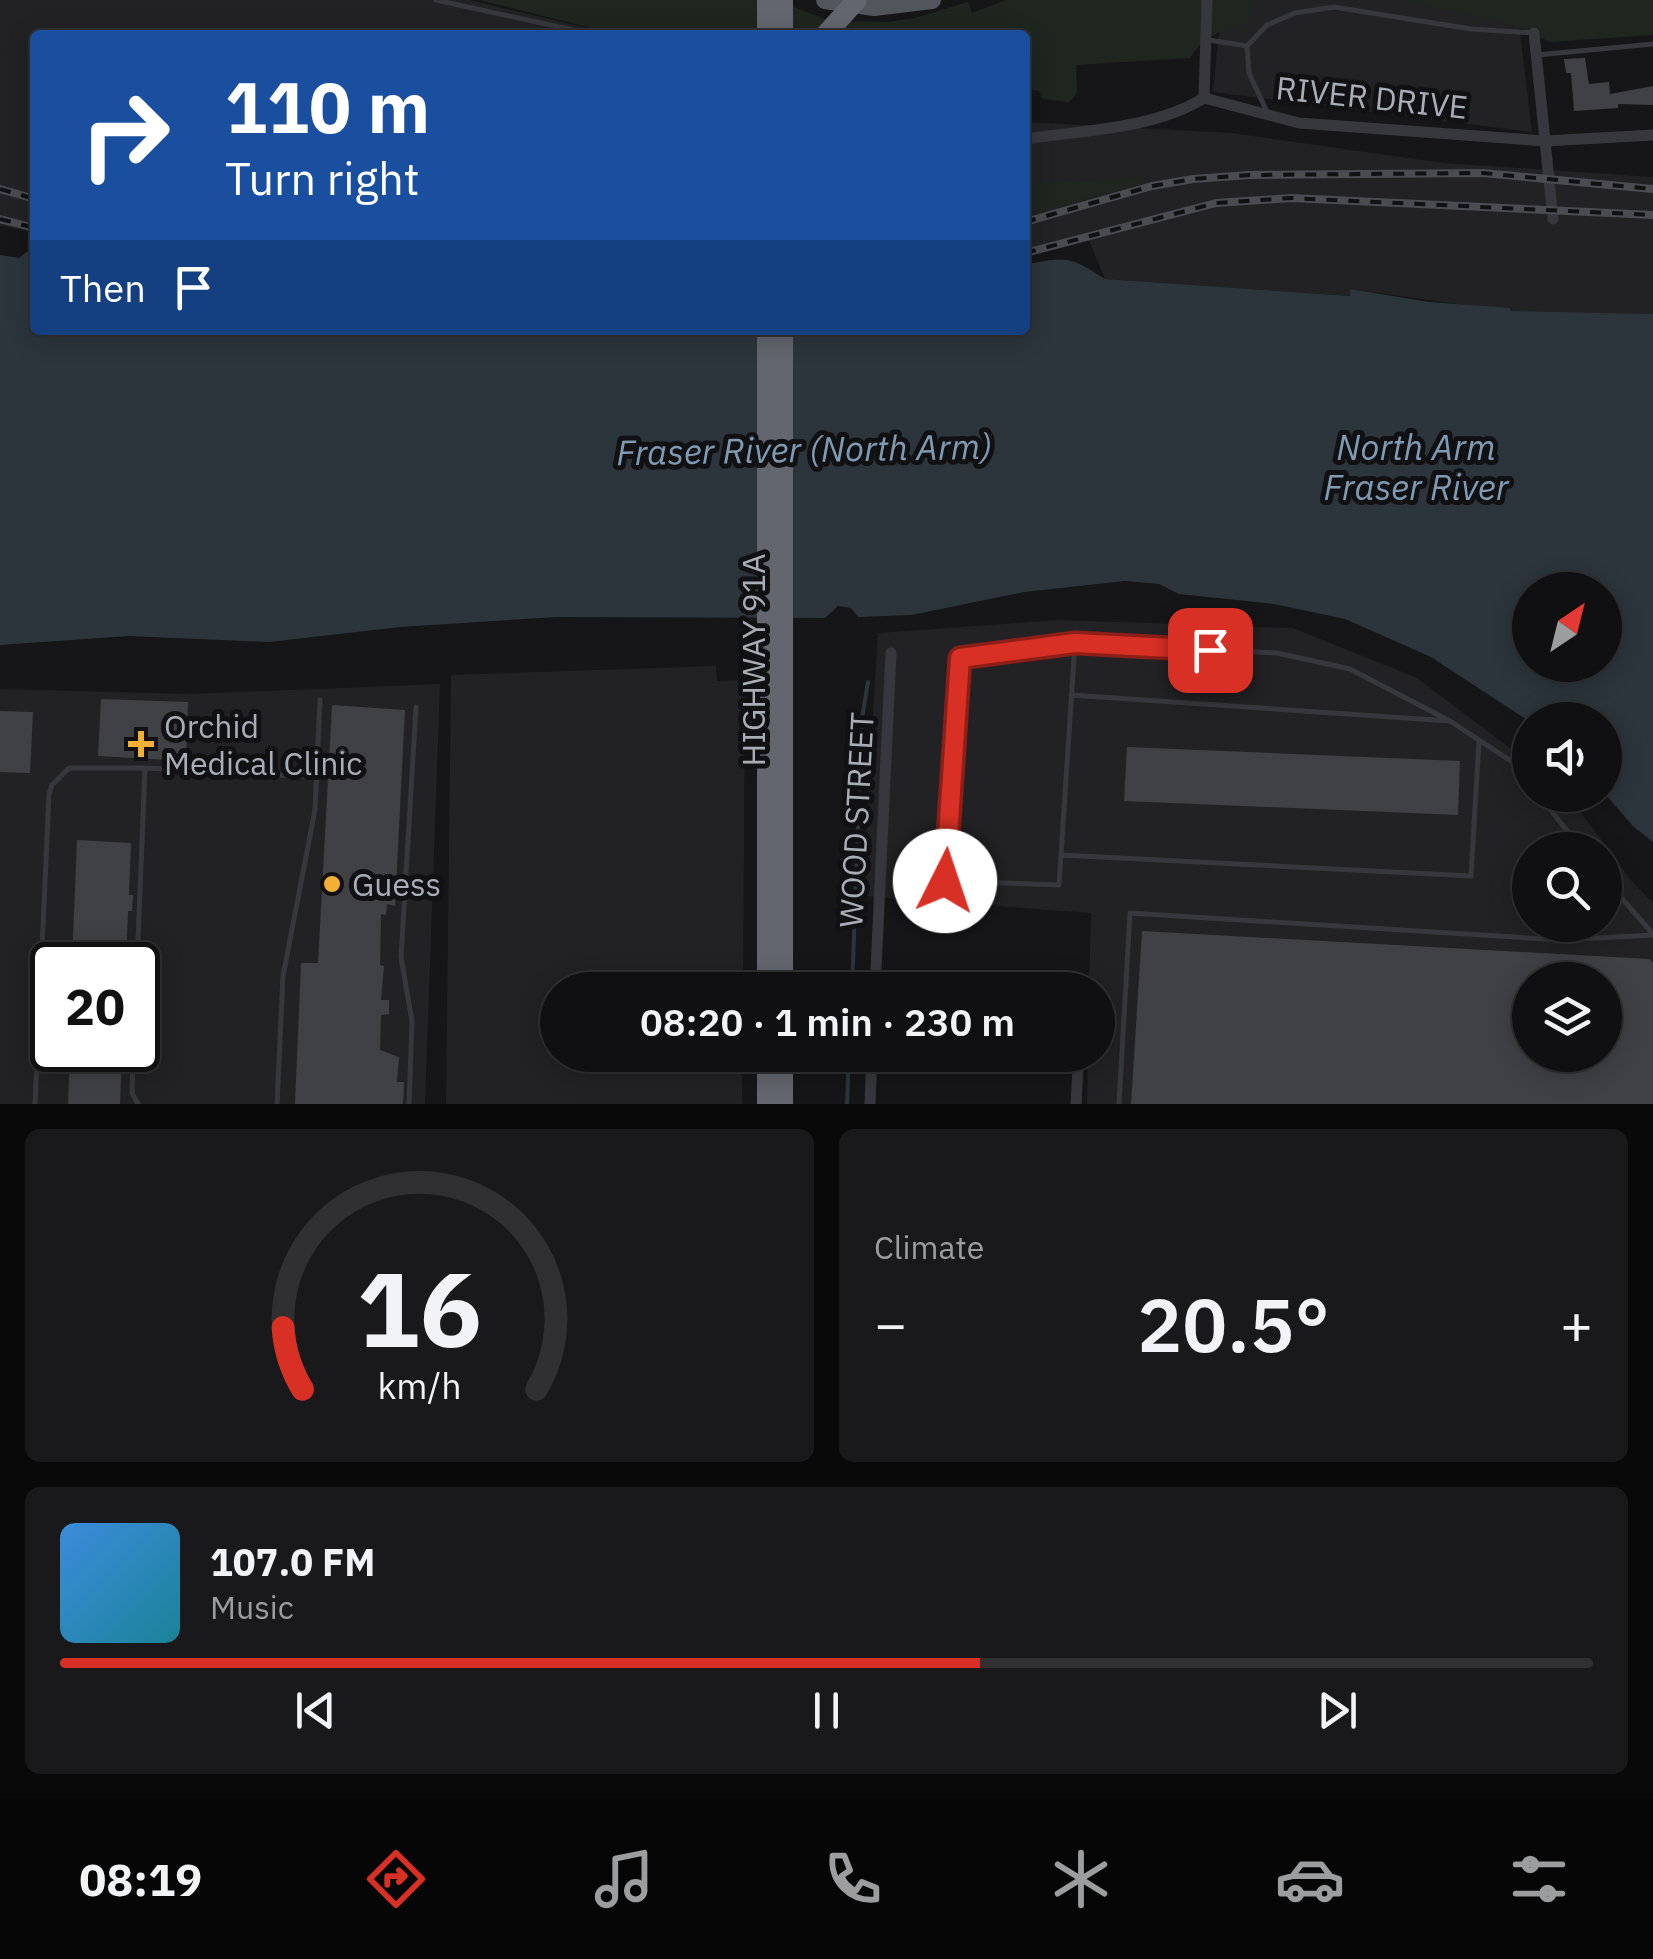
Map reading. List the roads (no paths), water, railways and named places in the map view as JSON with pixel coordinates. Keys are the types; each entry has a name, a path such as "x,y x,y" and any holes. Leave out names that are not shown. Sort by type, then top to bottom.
{"highway":[{"path":"768,0 768,30"},
{"path":"783,0 783,30"},
{"path":"830,30 857,0"},
{"name":"HIGHWAY 91A","path":"767,972 768,335"},
{"name":"HIGHWAY 91A","path":"783,335 783,972"},
{"path":"767,1072 767,1104"},
{"path":"782,1072 782,1104"}],"main road":[{"path":"825,0 874,7 932,0"}],"street":[{"path":"1030,139 1156,119 1180,113 1204,98 1208,0"},
{"path":"1534,33 1553,219"},
{"name":"RIVER DRIVE","path":"1204,98 1300,123 1546,141 1653,135"},
{"name":"WOOD STREET","path":"876,972 891,653"},
{"path":"870,1104 871,1072"},
{"path":"1076,1104 1078,1072"}],"lane":[{"path":"436,0 573,30"},
{"path":"1269,116 1248,73 1247,46 1268,24 1295,13 1334,7 1471,29 1534,33"},
{"path":"1206,39 1247,46"},
{"path":"1536,54 1653,44"},
{"path":"1075,643 1059,885 945,881 960,658 1075,643 1277,653 1350,669 1450,721 1512,762"},
{"path":"1071,695 1450,721"},
{"path":"277,1104 283,976 315,810 320,700"},
{"path":"409,1104 412,1021 402,956 416,706"},
{"path":"1061,855 1471,876 1479,740"},
{"path":"35,1104 46,832 52,785 69,768 316,777"},
{"path":"138,942 145,768"},
{"path":"1552,812 1568,832"},
{"path":"1622,898 1653,935"},
{"path":"1119,1104 1130,913 1512,937"},
{"path":"1622,937 1653,935"},
{"path":"133,1072 132,1093 138,1104"}],"water":[{"name":"North Arm Fraser River","path":"30,251 30,335 1030,335 1030,264 1059,259 1075,262 1105,279 1350,296 1350,289 1510,311 1653,314 1653,842 1621,812 1622,702 1512,702 1512,710 1431,657 1345,619 1274,604 1179,594 1159,584 1125,581 1024,592 911,615 858,617 851,608 838,606 825,618 557,617 400,627 269,642 128,636 0,645 0,255 19,258"}],"waterway":[{"path":"853,972 862,718 868,682"},
{"path":"847,1104 848,1072"}],"railway":[{"path":"1030,221 1152,186 1249,175 1483,173 1653,189"},
{"path":"0,189 30,198"},
{"path":"1030,252 1216,203 1291,198 1653,215"},
{"path":"0,219 30,227"}],"place":[{"name":"Orchid Medical Clinic","path":"141,744"},
{"name":"Guess","path":"332,884"}],"water label":[{"name":"Fraser River (North Arm)","path":"804,449"}]}
